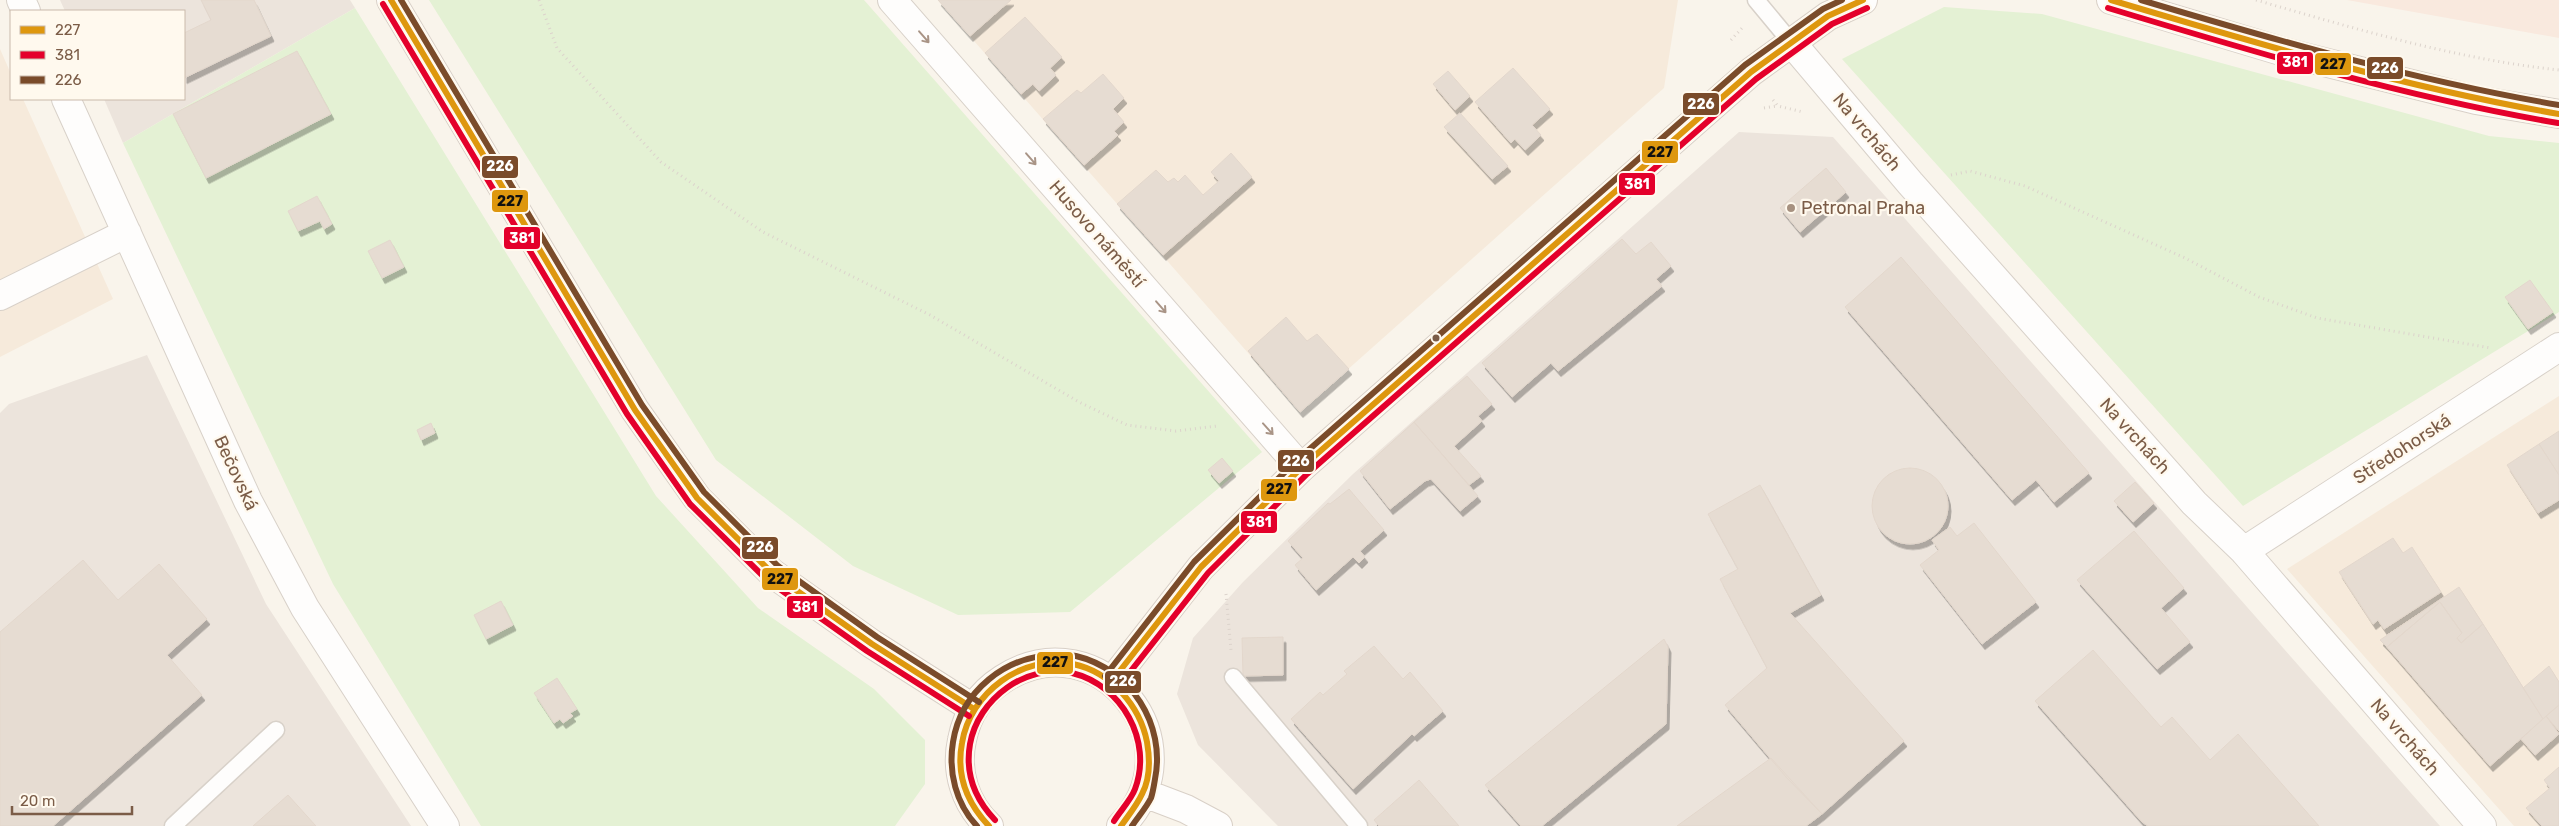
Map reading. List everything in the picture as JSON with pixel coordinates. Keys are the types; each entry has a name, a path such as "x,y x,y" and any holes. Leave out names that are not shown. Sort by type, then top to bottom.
{"street":[{"path":"391,0 635,410 697,498 772,573 872,644 974,709"},
{"name":"Husovo náměstí","path":"892,0 1301,468"},
{"path":"1112,681 1201,567 1301,468 1752,72 1828,16 1863,0"},
{"path":"2111,0 2302,57 2476,100 2559,114"},
{"name":"Na vrchách","path":"1791,42 1910,183 2194,503 2244,551 2482,826"},
{"name":"Bečovská","path":"66,100 248,501 300,600 445,826"},
{"path":"0,296 126,232"},
{"name":"Středohorská","path":"2244,551 2559,347"},
{"path":"989,826 968,799 960,776 959,750 965,726 974,709 994,685 1015,671 1040,664 1065,663 1090,669 1112,681 1130,699 1143,720 1148,736 1150,769 1144,793 1132,815 1121,826"},
{"path":"1144,793 1186,809 1218,826"}],"lane":[{"path":"1759,3 1791,42"},
{"path":"1233,677 1359,826"},
{"path":"173,826 276,730"}],"path":[{"path":"539,0 557,48 661,162 763,232 930,315 1079,402 1127,425 1176,432 1259,420"},
{"path":"2256,0 2379,36 2525,66 2559,70"},
{"path":"1759,3 1729,44 1778,106 1812,114"},
{"path":"1910,183 1970,171 2025,186 2185,258 2259,297 2317,318 2494,348"},
{"path":"1226,593 1233,677"}],"shaded area":[{"path":"60,0 350,0 355,8 123,143 104,100 185,100 185,10 65,10"},
{"path":"938,0 1678,0 1664,88 1300,412"},
{"path":"2347,0 2559,0 2559,38"},
{"path":"0,49 10,72 10,100 23,100 113,299 0,357"},
{"path":"1739,132 1833,137 2440,826 1278,826 1198,745 1177,694 1193,638 1243,582 1353,474"},
{"path":"147,355 266,604 411,826 0,826 0,413 9,404"},
{"path":"2559,396 2559,826 2514,826 2287,569"}],"green space":[{"path":"429,0 864,0 1262,452 1070,612 958,615 853,566 716,460"},
{"path":"1944,7 2042,14 2489,136 2559,143 2559,312 2243,506 1842,59"},
{"path":"355,8 656,496 758,608 874,689 925,740 925,784 895,826 481,826 333,584 123,143"}],"building":[{"path":"201,0 254,0 271,36 185,78 185,33 211,20"},
{"path":"938,0 1011,0 970,36"},
{"path":"1025,17 1062,57 1050,68 1056,75 1039,91 1033,84 1021,94 985,53"},
{"path":"297,51 331,114 206,178 173,114"},
{"path":"1513,68 1550,109 1532,125 1541,135 1525,150 1515,139 1511,143 1475,102"},
{"path":"1448,71 1470,96 1455,110 1433,84"},
{"path":"1103,74 1124,98 1113,109 1124,122 1114,131 1118,135 1084,165 1043,119 1077,90 1081,93"},
{"path":"1460,113 1508,166 1492,179 1444,127"},
{"path":"1231,153 1252,177 1163,255 1117,204 1156,170 1168,182 1174,178 1178,182 1185,175 1203,195 1219,181 1211,172"},
{"path":"1826,168 1846,192 1800,232 1780,208"},
{"path":"317,196 332,224 324,229 320,221 298,231 288,211"},
{"path":"1622,239 1636,254 1651,242 1671,266 1656,279 1662,286 1558,371 1551,363 1512,397 1482,363"},
{"path":"390,240 404,267 382,278 368,251"},
{"path":"1901,257 2089,473 2054,502 2036,480 2012,500 1845,307"},
{"path":"2530,280 2553,312 2528,329 2505,297"},
{"path":"1286,317 1307,341 1317,334 1349,369 1300,412 1248,351"},
{"path":"1467,376 1492,404 1478,416 1482,421 1454,446 1481,476 1469,485 1414,422"},
{"path":"1414,422 1478,496 1460,511 1431,479 1425,481 1390,509 1360,471"},
{"path":"431,423 435,433 421,440 417,430"},
{"path":"2559,431 2559,475 2539,444"},
{"path":"2539,444 2559,475 2559,500 2538,513 2507,465"},
{"path":"1222,458 1233,471 1219,483 1208,470"},
{"path":"1910,468 1924,471 1937,479 1945,492 1948,506 1945,520 1937,533 1924,541 1910,544 1896,541 1883,533 1875,520 1872,506 1875,492 1883,479 1896,471"},
{"path":"2135,482 2154,503 2133,522 2114,501"},
{"path":"1760,485 1821,595 1790,613 1904,741 1822,814 1786,777 1725,705 1767,668 1720,579 1738,569 1708,514"},
{"path":"1349,489 1384,530 1360,551 1365,557 1359,563 1353,557 1316,590 1295,565 1303,558 1288,541 1328,503 1330,504"},
{"path":"1974,523 2036,602 1982,644 1920,565 1939,550 1932,540 1950,527 1957,536"},
{"path":"2134,531 2184,588 2161,608 2190,642 2157,669 2077,580"},
{"path":"2393,538 2403,553 2412,547 2441,592 2384,629 2378,620 2373,624 2339,572"},
{"path":"83,560 118,600 159,564 207,619 167,655 202,695 53,826 0,826 0,632"},
{"path":"2459,587 2483,624 2461,643 2457,638 2462,633 2440,602 2387,647 2380,640"},
{"path":"501,601 513,625 486,639 474,615"},
{"path":"2440,602 2462,633 2457,638 2461,643 2483,624 2543,719 2490,766 2387,647"},
{"path":"1283,637 1283,675 1243,676 1242,638"},
{"path":"1664,639 1668,647 1666,724 1542,826 1521,826 1485,785"},
{"path":"1374,646 1403,679 1410,672 1443,711 1414,736 1412,734 1353,789 1291,719 1320,692 1323,695 1347,674 1344,671"},
{"path":"2093,650 2161,727 2172,717 2210,760 2238,734 2319,826 2148,826 2142,822 2035,701"},
{"path":"2549,666 2559,682 2559,705 2543,719 2523,688"},
{"path":"557,678 577,709 570,713 573,716 563,723 560,719 554,723 534,693"},
{"path":"2559,705 2559,731 2546,716"},
{"path":"2546,716 2559,734 2535,755 2521,739"},
{"path":"1771,758 1822,814 1806,826 1677,826"},
{"path":"2559,767 2559,826 2542,826 2526,808 2550,788 2544,780"},
{"path":"1419,780 1459,826 1379,826 1374,820"},
{"path":"288,795 316,826 253,826"}],"transit line":[{"name":"227","path":"391,0 635,410 697,498 772,573 872,644 974,709"},
{"name":"226","path":"401,0 642,405 704,492 778,566 877,637 979,702"},
{"name":"226","path":"1105,676 1194,562 1295,462 1745,65 1823,9 1842,0"},
{"name":"227","path":"1112,681 1201,567 1301,468 1751,72 1828,16 1863,0"},
{"name":"227","path":"2111,0 2278,49 2389,78 2559,114"},
{"name":"226","path":"2141,0 2348,59 2453,84 2559,105"},
{"name":"381","path":"383,4 627,414 690,504 767,580 867,651 969,716"},
{"name":"381","path":"1119,686 1208,573 1307,474 1756,79 1832,24 1867,8"},
{"name":"381","path":"2108,8 2332,73 2444,100 2558,123"},
{"name":"226","path":"977,826 959,798 953,776 953,742 965,707 989,679 1004,669 1020,661 1057,655 1076,656 1096,663 1113,673 1128,686 1140,702 1149,720 1155,739 1157,759 1155,779 1151,798 1132,826"},
{"name":"227","path":"989,826 969,798 962,777 962,743 967,725 987,693 1001,681 1018,671 1035,665 1054,662 1073,664 1100,674 1122,692 1138,716 1147,742 1149,755 1147,782 1138,802 1121,826"},
{"name":"381","path":"995,820 982,803 970,775 970,744 975,728 983,713 994,699 1007,688 1022,679 1055,671 1072,673 1090,679 1105,689 1119,702 1136,734 1140,752 1140,771 1131,797 1114,821"}],"place":[{"name":"Petronal Praha","path":"1791,208"}]}
